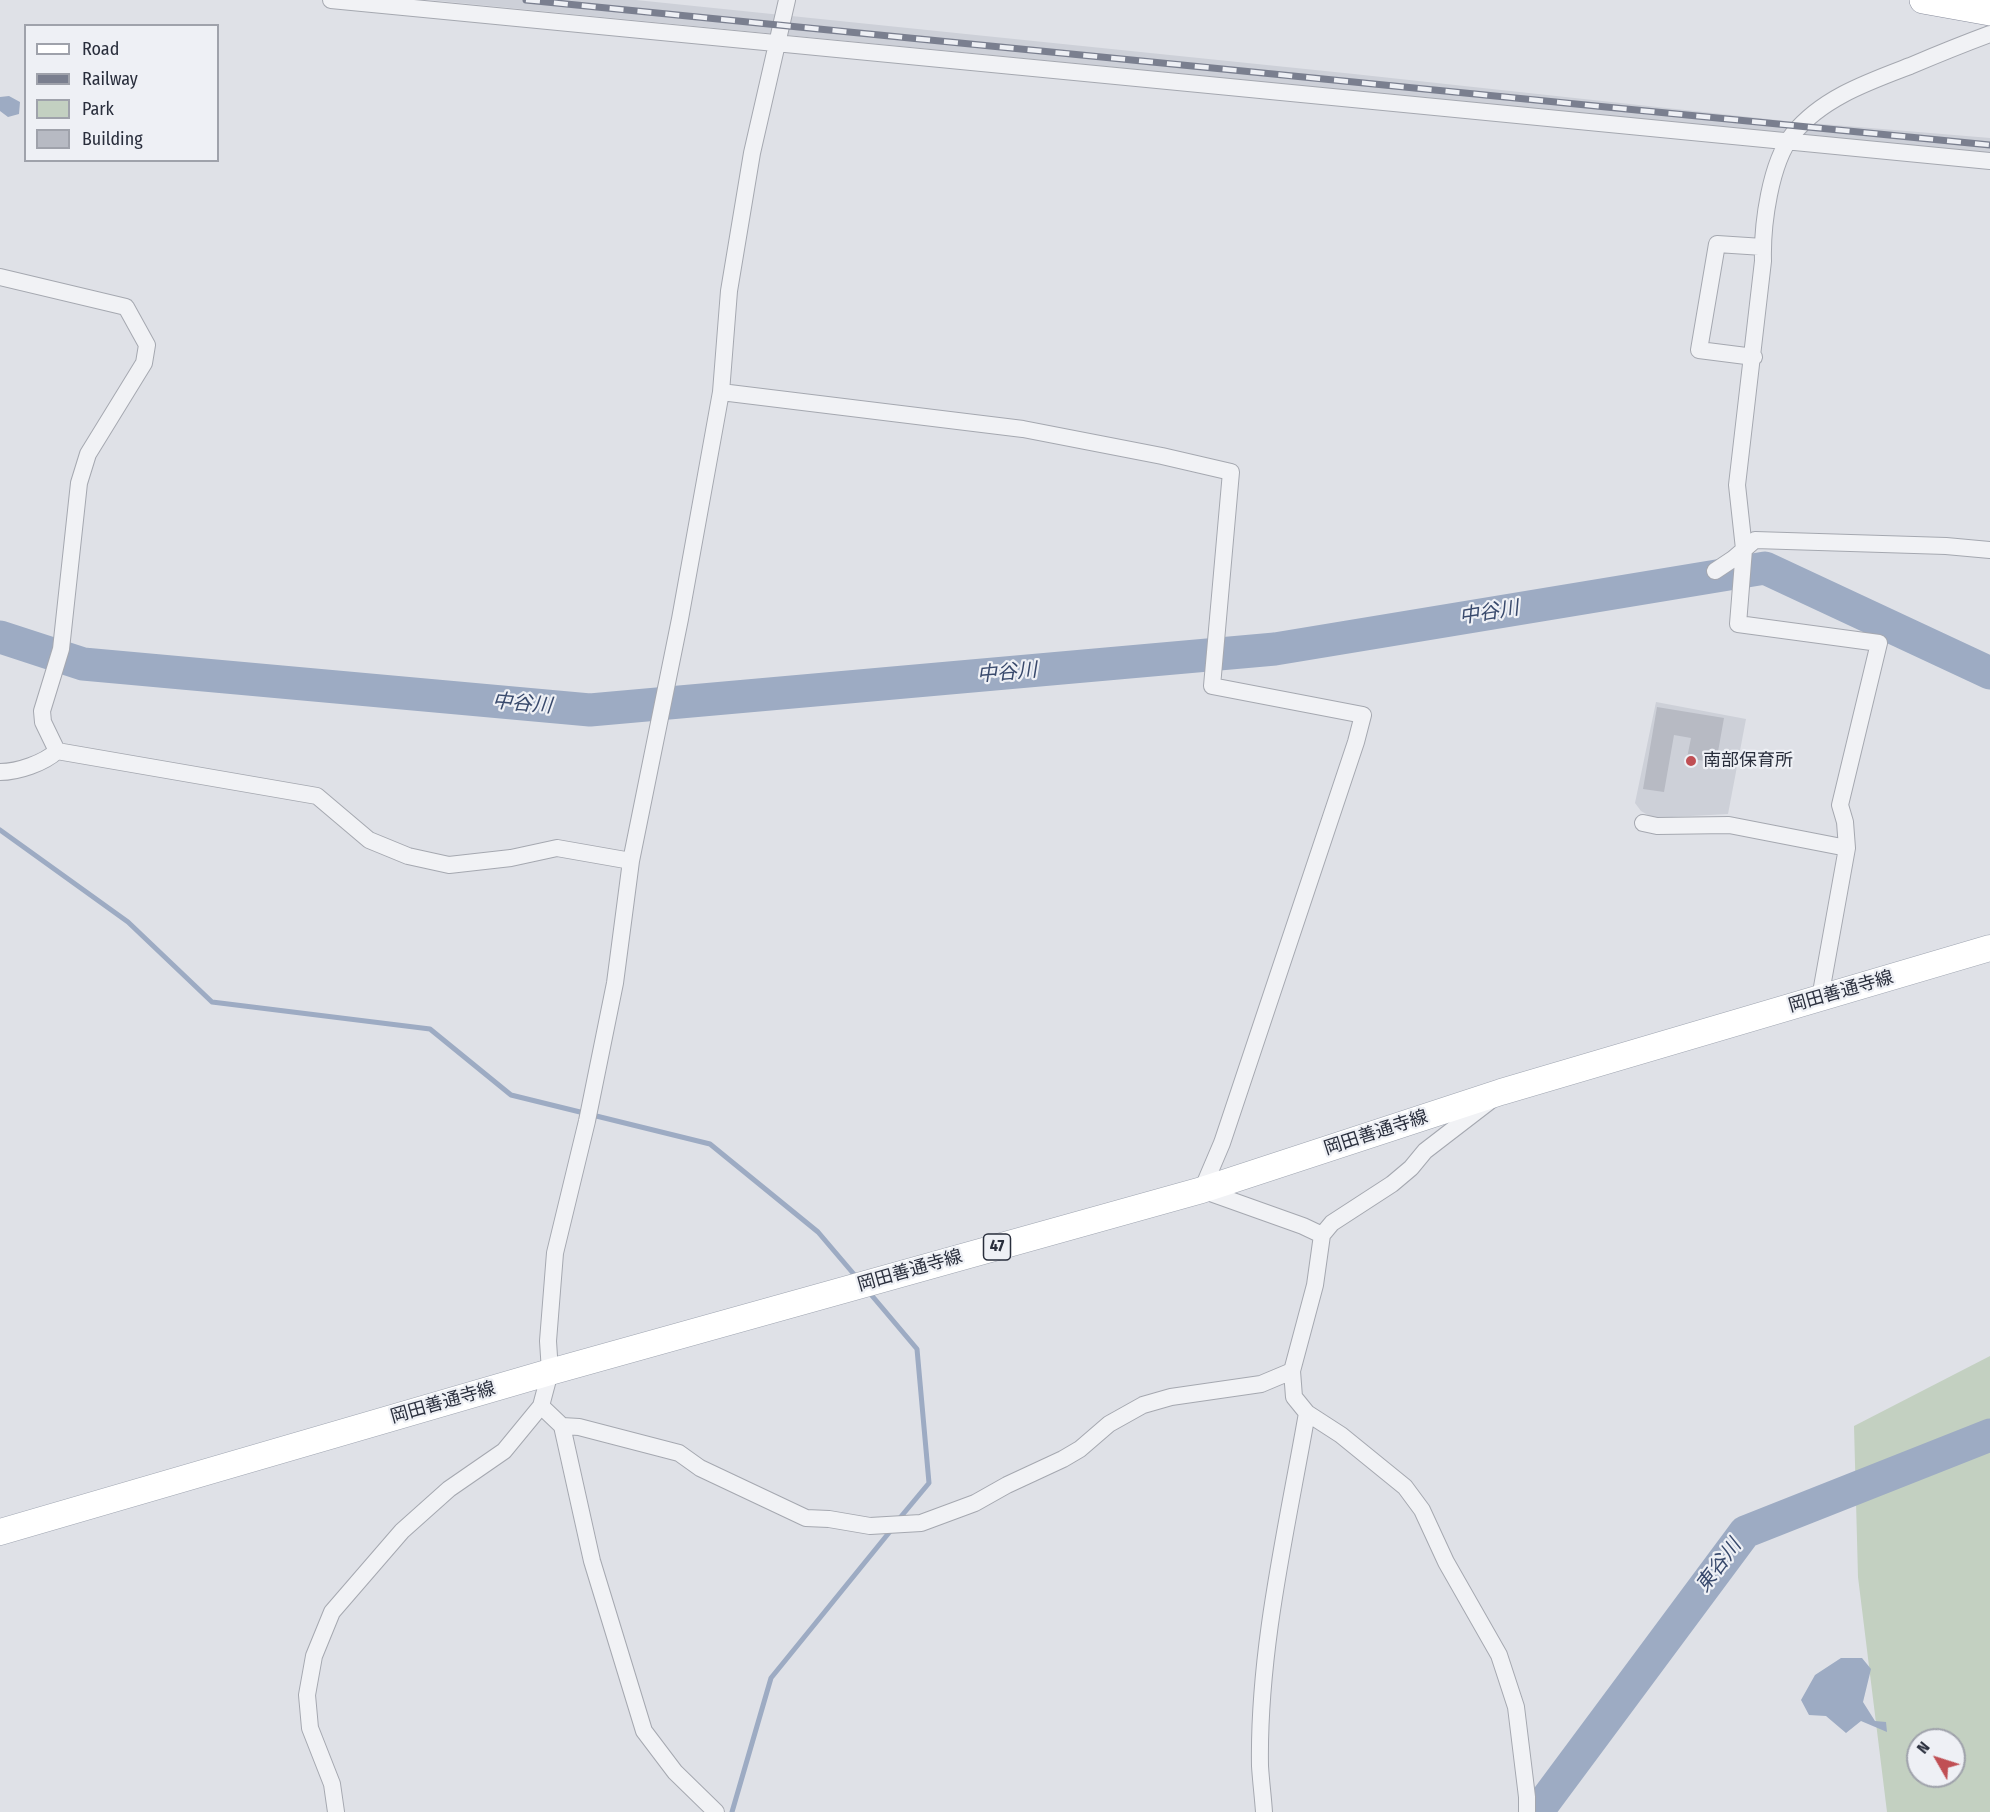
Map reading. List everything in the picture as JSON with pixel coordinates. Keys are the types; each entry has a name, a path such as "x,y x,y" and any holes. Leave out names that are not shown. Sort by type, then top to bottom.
{"highway":[{"path":"1923,0 1990,12"}],"main road":[{"name":"岡田善通寺線","path":"0,1532 550,1372 1202,1190 1501,1092 1990,948"}],"street":[{"path":"331,0 1990,161"},
{"path":"336,1812 332,1784 310,1728 307,1695 314,1656 332,1612 402,1531 449,1489 504,1451 541,1406 550,1372 548,1341 555,1253 600,1062 615,983 631,861 680,619 721,392 733,268 752,153 788,0"},
{"path":"1820,998 1846,848 1845,822 1840,805 1879,643 1738,624 1744,549 1737,485 1754,357 1763,246 1770,196 1778,164 1788,142 1800,126 1816,112 1857,87 1990,34"},
{"path":"1754,357 1699,350 1717,244 1763,246"},
{"path":"0,277 126,307 147,345 144,363 88,454 78,483 61,649 42,711 44,722 57,751"},
{"path":"721,392 1023,429 1231,472 1212,686 1363,715 1222,1143 1202,1190 1322,1235"},
{"path":"1715,571 1755,540 1946,546 1990,550"},
{"path":"57,751 318,796 369,840 408,856 449,865 511,858 557,848 631,861"},
{"path":"0,772 26,767 50,758 57,751"},
{"path":"1643,823 1657,826 1729,825 1846,848"},
{"path":"1501,1092 1425,1151 1392,1185 1332,1223 1322,1235 1315,1285 1292,1371 1294,1397 1307,1413 1341,1435 1405,1487 1422,1510 1446,1562 1499,1655 1516,1707 1527,1812"},
{"path":"562,1426 579,1427 679,1453 700,1468 806,1518 829,1519 870,1526 921,1523 975,1503 1063,1459 1080,1449 1109,1424 1143,1405 1171,1397 1261,1384 1292,1371"},
{"path":"541,1406 562,1426 592,1561 644,1731 675,1772 716,1812"},
{"path":"1264,1812 1260,1767 1263,1696 1270,1629 1307,1413"}],"shaded area":[{"path":"429,0 636,0 1786,121 1990,138 1990,153"},
{"name":"南部保育所","path":"1656,702 1746,719 1728,814 1653,818 1641,811 1635,803"}],"green space":[{"path":"1990,1356 1990,1812 1887,1812 1858,1577 1854,1426"}],"water":[{"path":"9,96 20,102 19,114 8,117 0,111 0,97"},
{"path":"1841,1658 1862,1658 1871,1669 1863,1702 1875,1721 1886,1722 1887,1732 1861,1721 1846,1733 1826,1716 1809,1715 1801,1700 1815,1675"}],"building":[{"path":"1657,707 1724,718 1716,763 1687,758 1691,738 1674,735 1664,792 1643,789"}],"waterway":[{"name":"中谷川","path":"0,637 83,664 590,710 1275,649 1765,568 1990,673"},
{"path":"0,830 128,922 212,1002 430,1029 511,1095 710,1144 818,1232 858,1279"},
{"path":"868,1291 917,1349 929,1483 899,1519"},
{"name":"東谷川","path":"1537,1812 1745,1532 1990,1435"},
{"path":"732,1812 771,1678 892,1529"}],"railway":[{"path":"526,0 1990,145"}],"place":[{"name":"南部保育所","path":"1691,761"}]}
